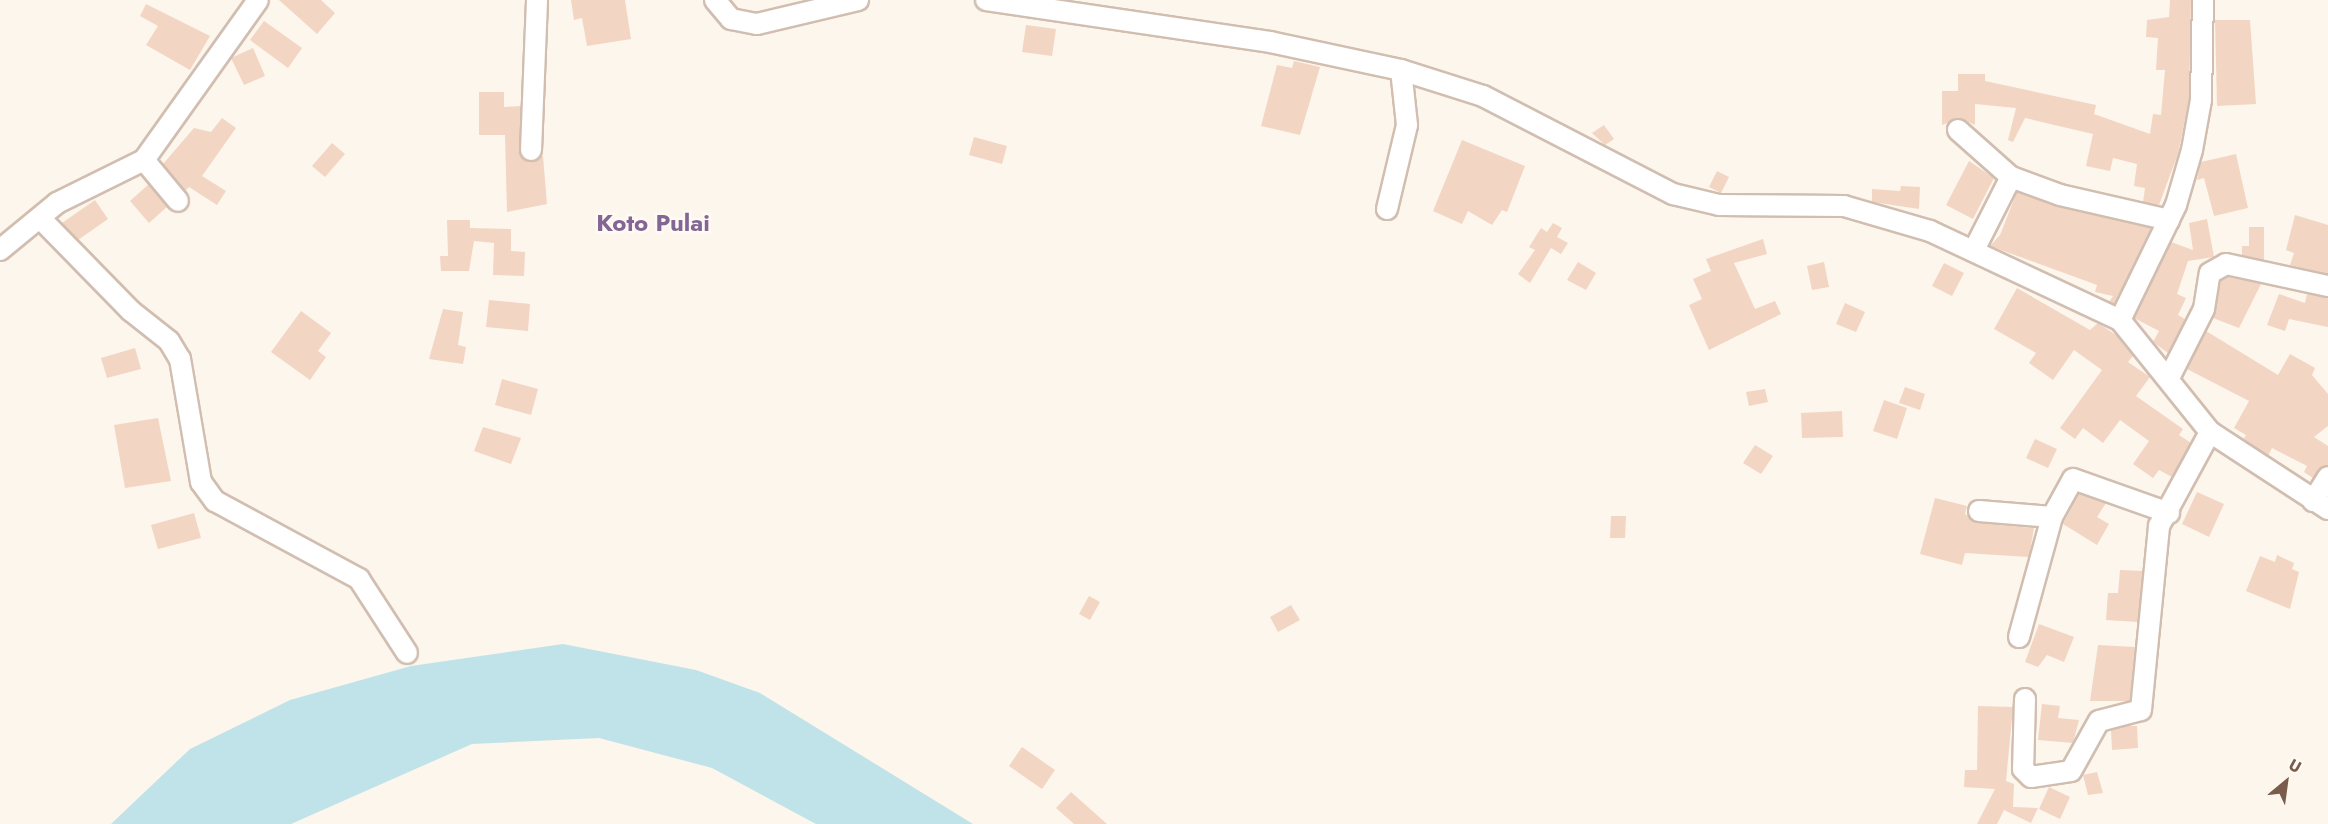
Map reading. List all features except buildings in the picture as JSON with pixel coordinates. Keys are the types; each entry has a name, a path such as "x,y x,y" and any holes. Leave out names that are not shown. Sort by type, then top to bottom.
{"street":[{"path":"0,250 77,191 144,160 258,0"},
{"path":"531,150 537,0"},
{"path":"715,0 731,19 757,24 858,0"},
{"path":"986,0 1259,40 1401,70 1482,96 1673,194 1719,205 1844,206 1974,250 2120,320 2170,376 2210,432 2321,505 2328,477"},
{"path":"2120,320 2169,220 2192,150 2201,100 2203,0"},
{"path":"1387,209 1407,125 1401,70"},
{"path":"1958,130 2011,177 2080,201 2169,220"},
{"path":"144,160 178,201"},
{"path":"1974,250 2011,177"},
{"path":"40,218 131,311 169,341 180,359 201,482 215,501 359,579 407,653"},
{"path":"2170,376 2204,309 2210,273 2226,264 2328,286"},
{"path":"2025,699 2023,769 2031,777 2071,771 2099,722 2141,710 2157,535 2210,432"},
{"path":"2019,637 2052,517 2066,485 2079,478 2169,513"},
{"path":"1979,512 2052,517"}],"water":[{"path":"563,644 696,670 760,693 973,824 816,824 712,768 599,738 472,744 291,824 111,824 190,749 290,700 411,666"}],"district":[{"name":"Koto Pulai","path":"653,223"}]}
